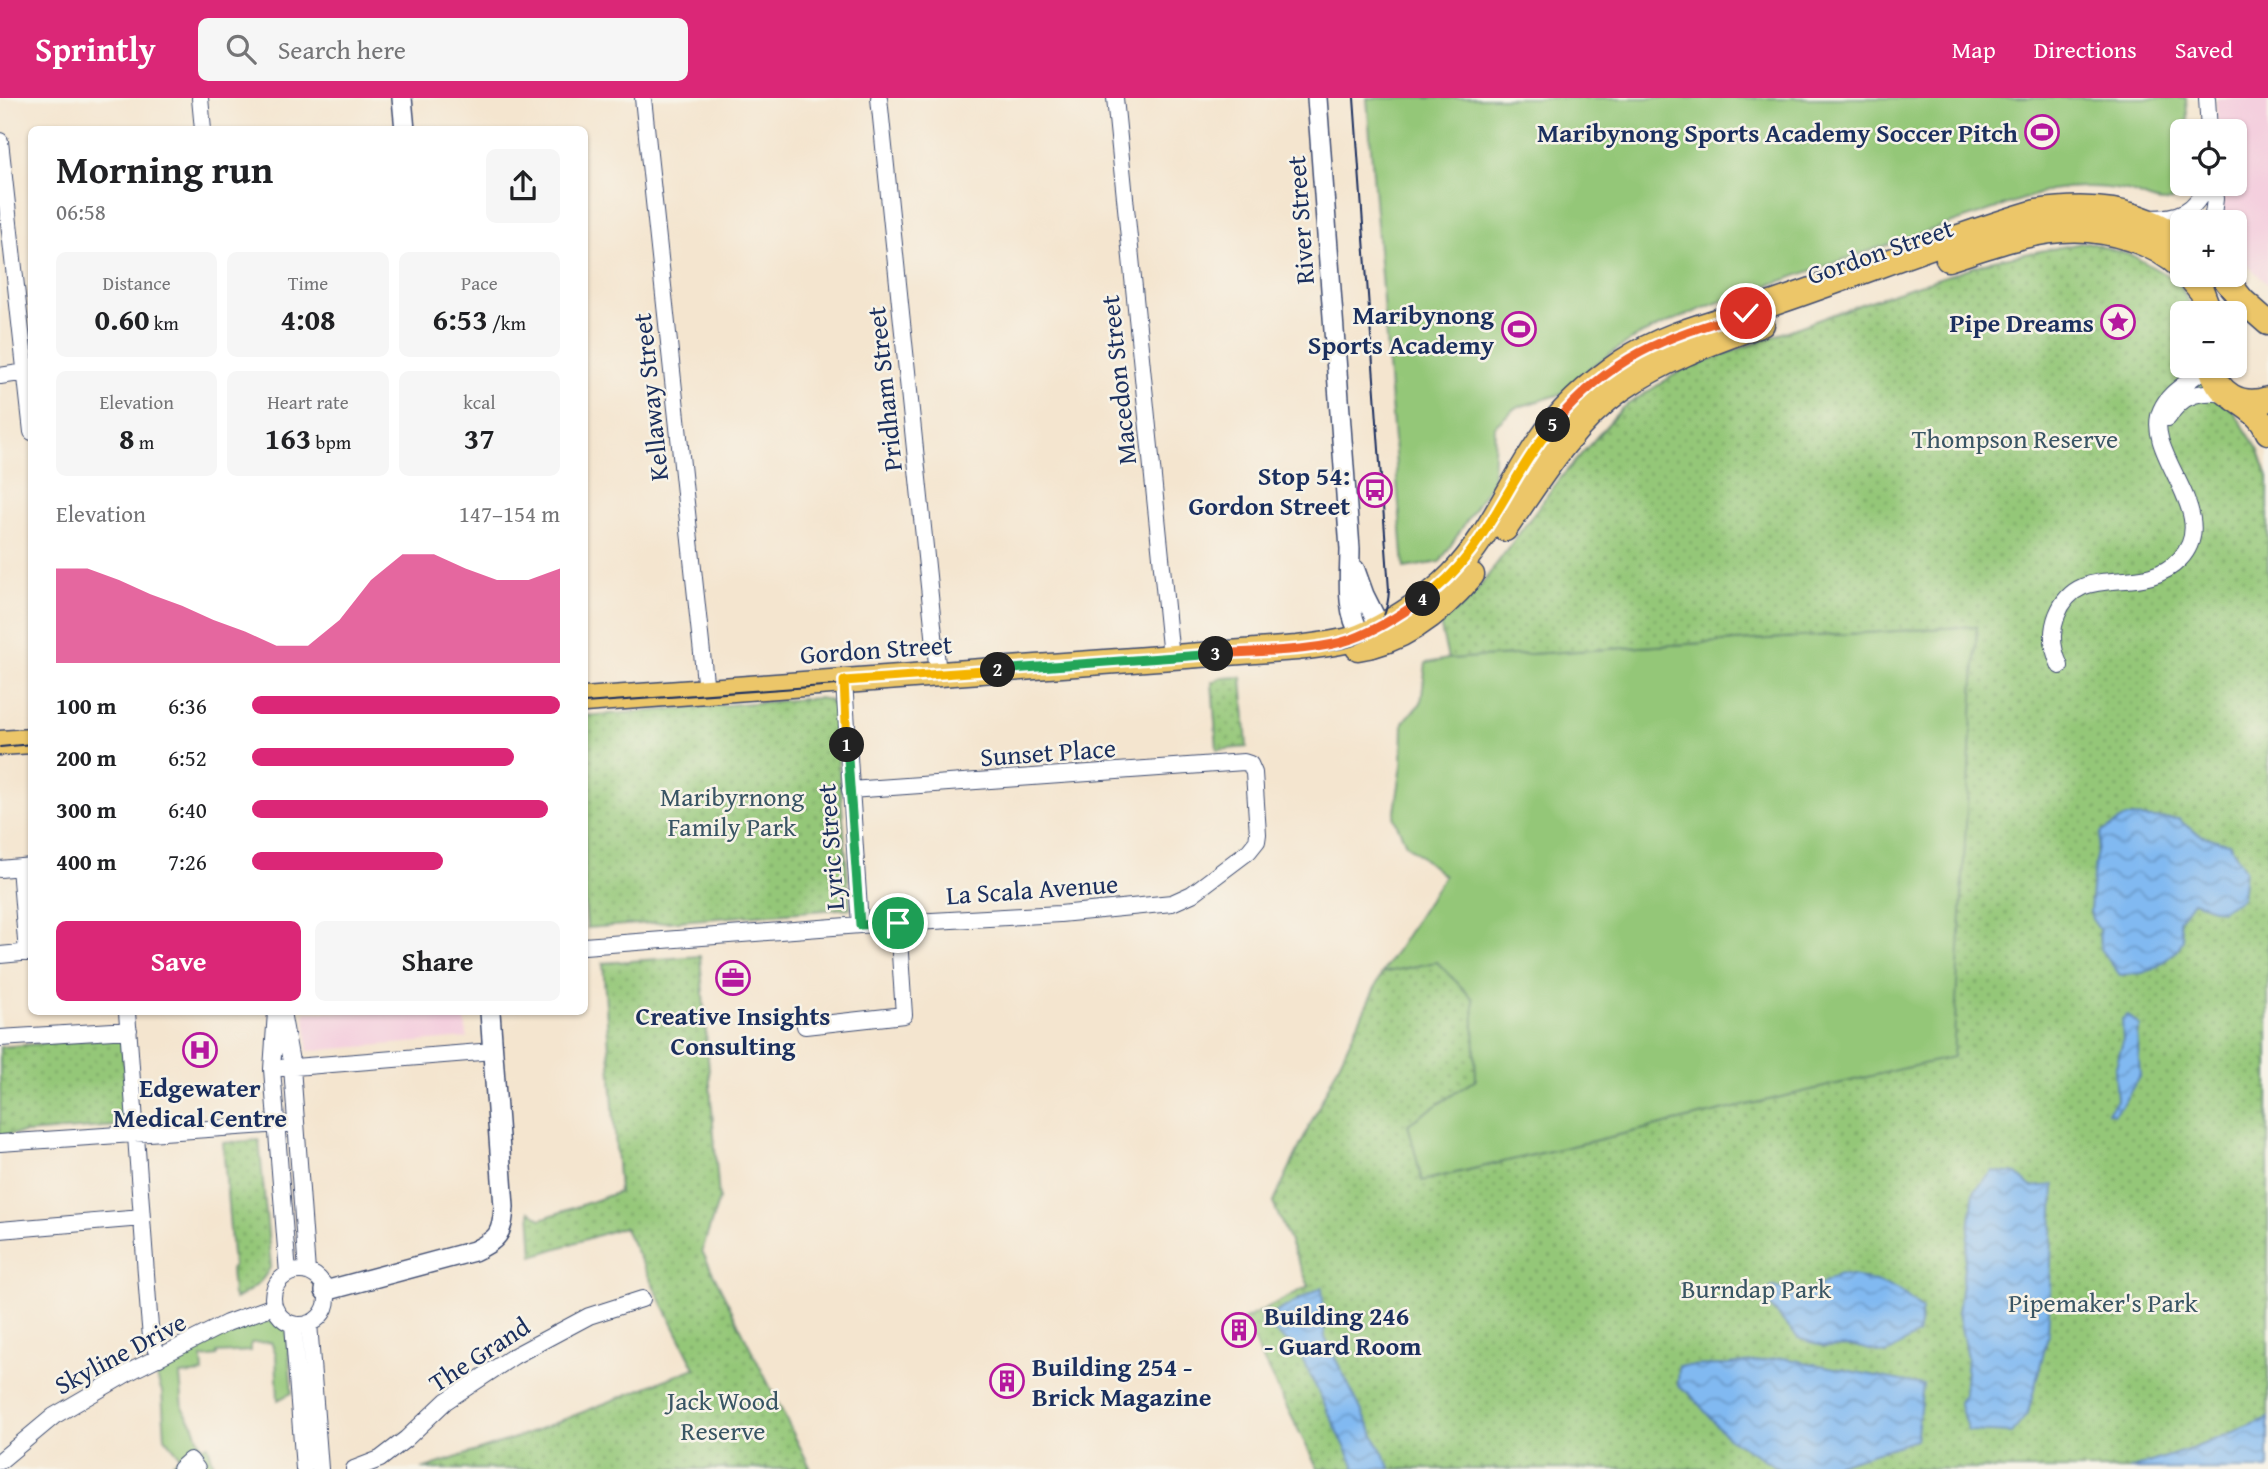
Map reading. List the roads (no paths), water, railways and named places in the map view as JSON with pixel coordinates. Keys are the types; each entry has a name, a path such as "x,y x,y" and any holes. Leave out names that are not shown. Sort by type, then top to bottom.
{"main road":[{"name":"Gordon Street","path":"1371,638 1452,576 1495,517 1540,440 1563,414 1602,377 1624,361 1674,335 1746,313 2036,212 2080,207 2119,212 2170,231"},
{"name":"Gordon Street","path":"588,700 1297,648 1410,630 1448,602 1475,572 1570,437 1619,390 1654,368 1689,351 1849,292 2024,235 2066,229 2105,231 2155,248 2170,259"},
{"path":"2232,287 2268,323"},
{"path":"2247,320 2268,323"},
{"path":"2215,378 2232,397 2256,413 2268,432"},
{"path":"2232,397 2256,402 2268,399"},
{"path":"1540,440 1551,442 1570,437"},
{"path":"0,743 28,741"}],"street":[{"path":"200,98 203,126"},
{"path":"402,98 405,126"},
{"name":"Kellaway Street","path":"643,98 706,691"},
{"name":"Pridham Street","path":"879,98 938,674"},
{"name":"Macedon Street","path":"1115,98 1171,657"},
{"name":"River Street","path":"1317,98 1350,549 1362,591 1374,615 1371,638"},
{"path":"2207,98 2208,119"},
{"path":"0,141 3,201 28,392"},
{"path":"2141,219 2165,218 2185,212 2201,196"},
{"path":"0,376 26,372"},
{"path":"2060,666 2054,653 2052,629 2062,603 2070,593 2094,583 2152,577 2173,565 2188,549 2191,538 2189,509 2166,453 2158,419 2162,407 2176,389 2195,378"},
{"path":"2166,453 2164,431 2179,402 2196,394 2232,397"},
{"name":"Lyric Street","path":"844,681 860,925"},
{"name":"Sunset Place","path":"850,790 1238,762 1249,764"},
{"name":"La Scala Avenue","path":"588,946 860,925 1060,914 1182,900 1249,851 1257,841 1255,780 1249,764"},
{"path":"0,869 26,867 28,924"},
{"path":"805,1026 904,1015 898,923"},
{"path":"0,955 28,953"},
{"path":"127,1015 149,1315 159,1358"},
{"path":"276,1015 272,1069 288,1274"},
{"path":"283,1015 292,1067 307,1272"},
{"path":"325,1291 474,1251 493,1242 503,1229 504,1207 490,1015"},
{"path":"0,1038 129,1030"},
{"path":"272,1069 493,1051"},
{"path":"0,1143 296,1123"},
{"path":"0,1230 142,1219"},
{"path":"307,1272 315,1276 327,1299 322,1314 301,1324 278,1314 274,1306 274,1290 288,1274 307,1272"},
{"name":"The Grand","path":"354,1469 380,1459 406,1439 446,1401 514,1356 589,1316 642,1299"},
{"name":"Skyline Drive","path":"0,1461 54,1416 227,1323 274,1306"},
{"path":"301,1324 304,1469"},
{"path":"301,1324 320,1469"},
{"path":"180,1469 190,1460 197,1469"}],"water":[{"path":"2126,817 2179,819 2202,835 2229,843 2245,870 2242,898 2221,911 2193,901 2179,920 2183,939 2178,950 2154,969 2120,975 2100,949 2099,929 2090,911 2094,866 2101,833"},
{"path":"2128,1015 2140,1026 2137,1033 2140,1075 2114,1114 2108,1112 2117,1100 2115,1070 2123,1041 2122,1019"},
{"path":"1993,1171 2017,1174 2031,1187 2054,1185 2048,1336 2028,1413 2012,1433 1968,1431 1959,1402 1964,1395 1967,1357 1958,1313 1974,1191"},
{"path":"1839,1274 1863,1278 1897,1289 1922,1309 1917,1335 1886,1354 1854,1346 1825,1347 1798,1338 1762,1297 1772,1287 1806,1294"},
{"path":"1322,1287 1325,1338 1391,1469 1356,1469 1298,1350 1260,1321"},
{"path":"1783,1358 1923,1385 1916,1440 1822,1469 1780,1469 1726,1436 1690,1394 1678,1385 1679,1366 1729,1365"},
{"path":"2268,1418 2268,1469 2129,1469 2194,1448"}],"tram line":[{"path":"588,703 1329,650 1354,645 1372,634 1384,615 1389,590 1354,98"},
{"path":"0,747 28,744"}],"place":[{"name":"Maribynong Sports Academy Soccer Pitch","path":"2042,132"},
{"name":"Pipe Dreams","path":"2118,322"},
{"name":"Maribynong Sports Academy","path":"1519,329"},
{"name":"Stop 54: Gordon Street","path":"1375,490"},
{"name":"Creative Insights Consulting","path":"733,978"},
{"name":"Edgewater Medical Centre","path":"200,1050"},
{"name":"Building 246 - Guard Room","path":"1239,1330"},
{"name":"Building 254 - Brick Magazine","path":"1007,1381"}],"park label":[{"name":"Thompson Reserve","path":"2015,438"},
{"name":"Maribyrnong Family Park","path":"732,811"},
{"name":"Burndap Park","path":"1756,1288"},
{"name":"Pipemaker's Park","path":"2103,1302"},
{"name":"Jack Wood Reserve","path":"723,1415"}]}
